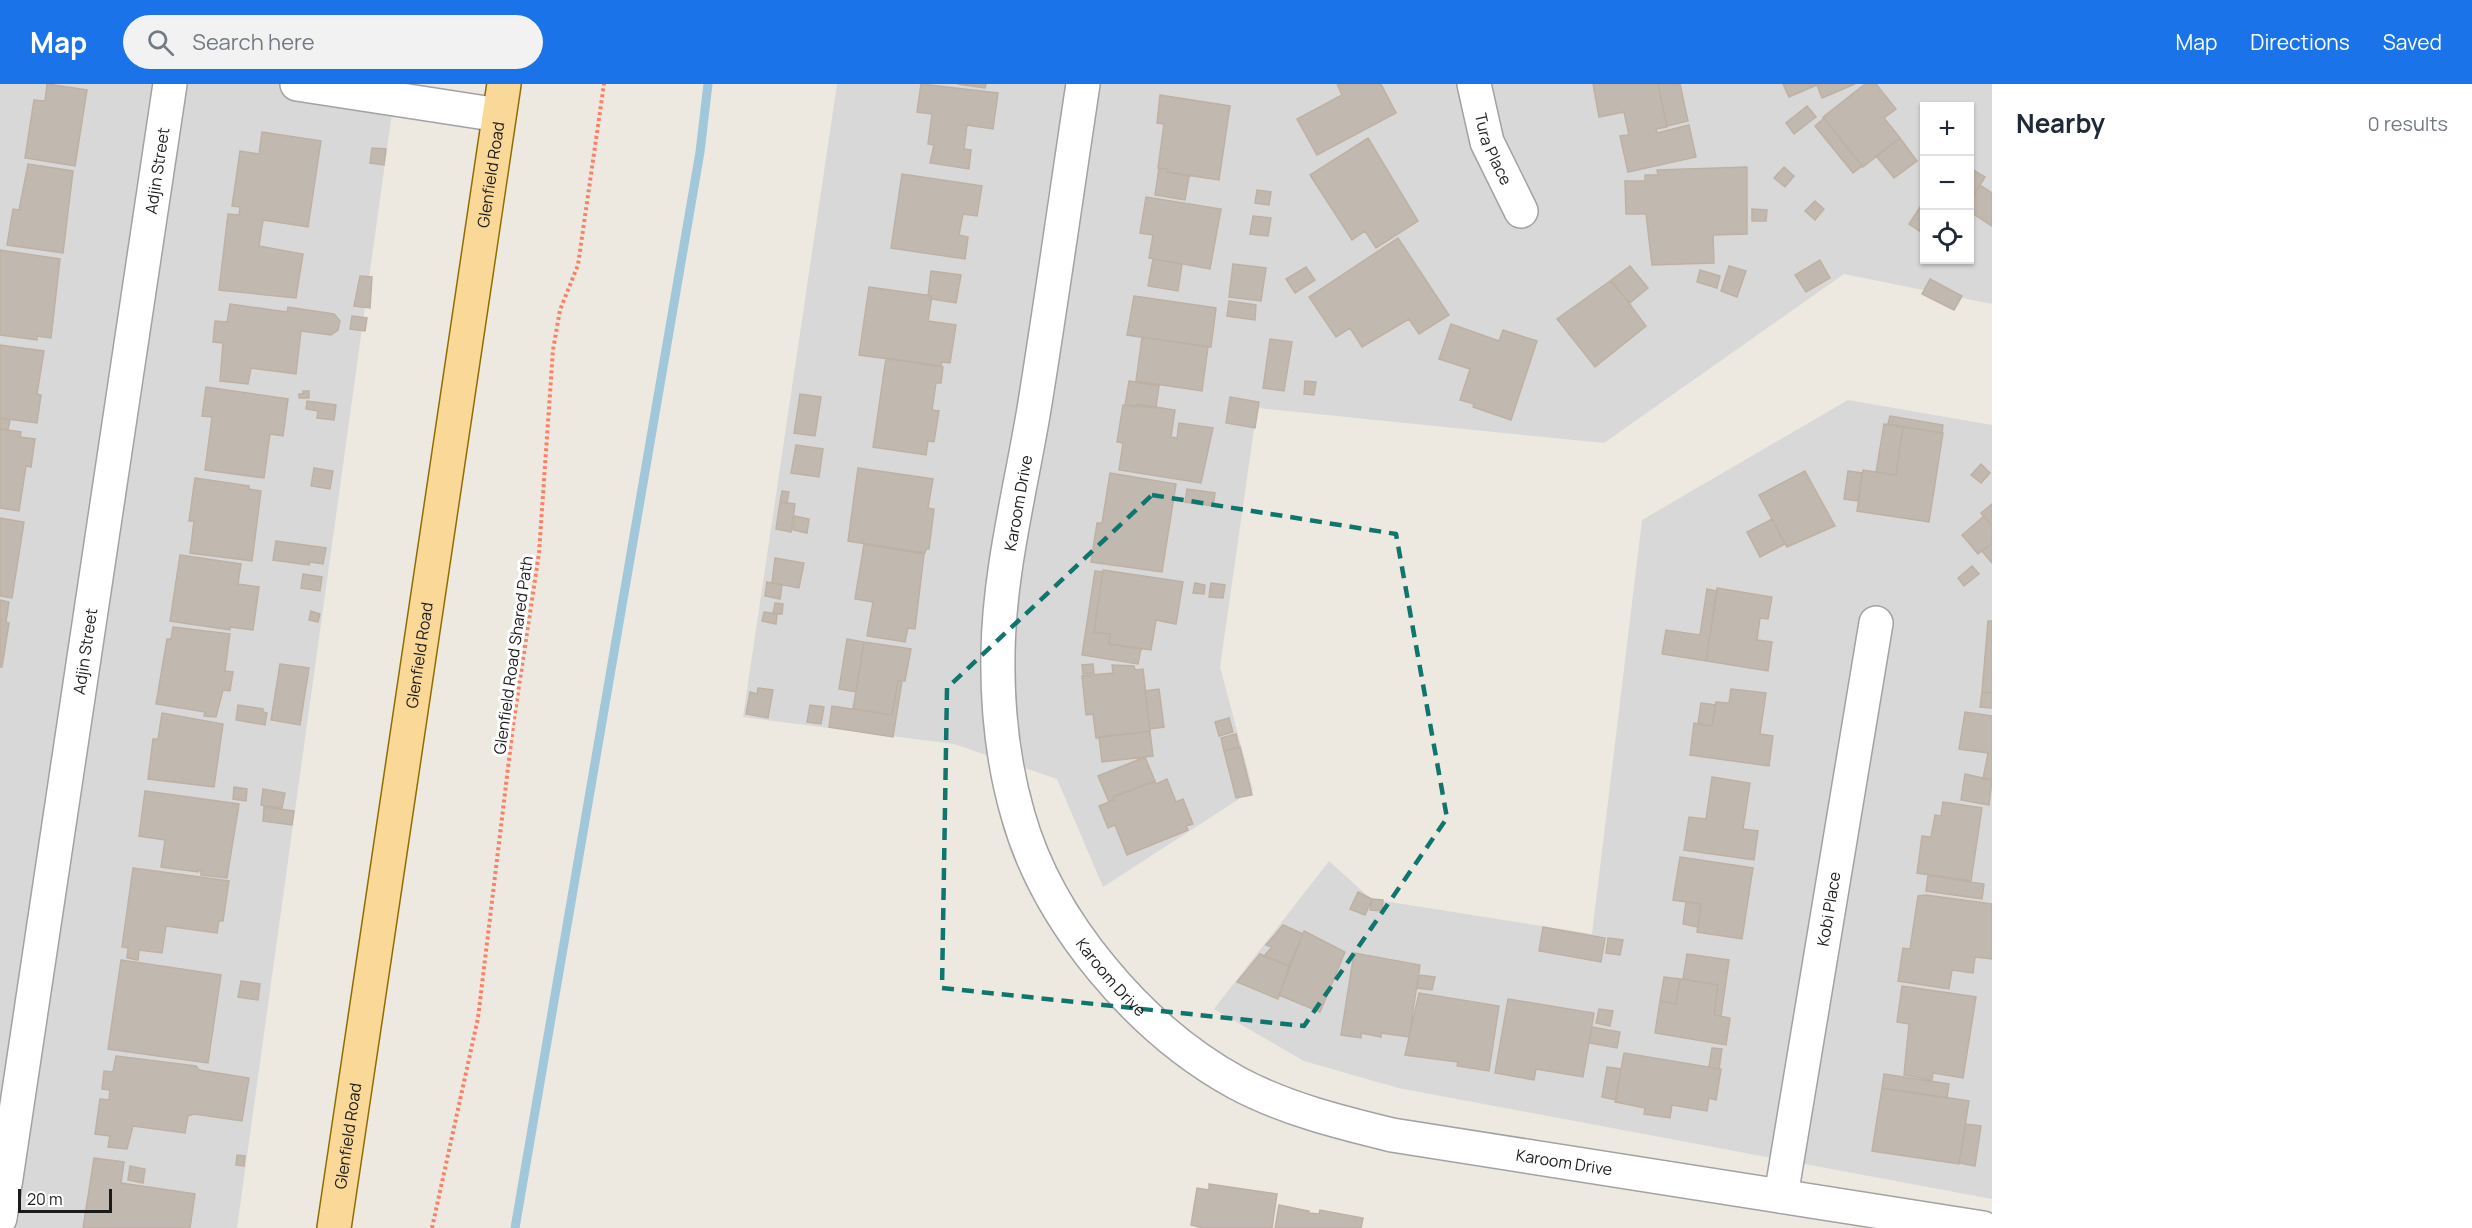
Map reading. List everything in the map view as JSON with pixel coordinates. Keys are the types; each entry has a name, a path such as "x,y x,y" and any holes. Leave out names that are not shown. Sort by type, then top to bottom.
{"main road":[{"name":"Glenfield Road","path":"334,1228 501,100"}],"street":[{"name":"Adjin Street","path":"0,1218 9,1095 170,84"},
{"path":"297,84 501,100"},
{"name":"Karoom Drive","path":"1083,84 1035,400 1001,600 998,705 1018,817 1040,873 1068,922 1110,978 1150,1021 1193,1054 1236,1082 1281,1104 1334,1121 1392,1135 1983,1228"},
{"name":"Tura Place","path":"1474,84 1487,142 1521,211"},
{"name":"Kobi Place","path":"1781,1196 1876,623"}],"path":[{"name":"Glenfield Road Shared Path","path":"432,1228 478,1018 516,703 539,553 553,351 560,310 578,265 604,84"}],"highlighted area":[{"path":"1152,495 1396,534 1447,818 1304,1026 942,988 947,688"}],"shaded area":[{"path":"0,84 396,84 237,1228 0,1228"},
{"path":"837,84 1992,84 1992,304 1844,274 1604,443 1257,408 1220,667 1253,790 1103,887 1057,779 954,744 743,717"},
{"path":"1848,400 1992,425 1992,1199 1398,1088 1304,1061 1214,1009 1329,861 1371,899 1592,934 1642,520"}],"building":[{"path":"47,84 87,90 75,166 25,158 34,100 45,101"},
{"path":"921,84 998,93 993,129 967,125 964,149 971,150 969,169 930,163 934,145 928,144 932,114 917,112"},
{"path":"957,84 986,84 985,88"},
{"path":"1337,84 1381,84 1396,113 1317,155 1297,119 1342,95"},
{"path":"1593,84 1658,84 1667,127 1656,129 1657,133 1689,125 1696,157 1628,172 1620,136 1629,135 1624,112 1599,117"},
{"path":"1658,84 1680,84 1688,121 1667,126"},
{"path":"1783,84 1819,84 1789,97"},
{"path":"1855,84 1822,98 1817,85"},
{"path":"1865,84 1876,84 1896,109 1884,118 1900,138 1863,167 1823,117"},
{"path":"1160,95 1230,106 1219,180 1167,172 1167,169 1158,168 1164,124 1157,123"},
{"path":"1807,106 1816,117 1794,134 1786,123"},
{"path":"1824,118 1862,166 1853,173 1815,126"},
{"path":"262,132 321,141 308,227 263,220 259,246 303,254 296,298 219,290 228,214 239,215 240,207 232,206 240,151 259,154"},
{"path":"1368,138 1418,221 1376,248 1365,231 1352,240 1310,175"},
{"path":"1900,138 1917,161 1894,178 1876,156"},
{"path":"372,148 386,149 384,165 370,163"},
{"path":"28,164 73,171 63,253 7,245 13,209 19,210"},
{"path":"1747,167 1747,234 1713,235 1714,263 1652,265 1646,214 1626,214 1625,181 1645,181 1645,175 1658,175 1657,170"},
{"path":"1784,167 1794,176 1785,187 1774,178"},
{"path":"1159,168 1167,169 1167,172 1189,176 1185,200 1155,195"},
{"path":"1974,170 1985,177 1974,195"},
{"path":"902,174 982,186 977,216 963,214 959,235 968,237 965,259 891,248"},
{"path":"1980,185 1992,193 1992,226 1974,215 1974,195"},
{"path":"1257,190 1271,192 1269,205 1255,203"},
{"path":"1146,197 1221,209 1210,269 1149,258 1153,235 1140,233"},
{"path":"1815,201 1824,209 1815,220 1805,211"},
{"path":"1920,207 1920,231 1909,224"},
{"path":"1752,209 1767,210 1766,221 1752,221"},
{"path":"1253,216 1271,218 1268,236 1250,234"},
{"path":"1398,238 1449,315 1419,334 1409,319 1362,347 1350,328 1336,337 1309,297"},
{"path":"0,250 60,259 51,338 37,336 37,340 0,335"},
{"path":"1153,259 1182,264 1178,291 1148,286"},
{"path":"1820,260 1830,278 1806,292 1795,275"},
{"path":"1233,264 1266,268 1261,301 1229,297"},
{"path":"1630,266 1648,288 1630,303 1610,281"},
{"path":"1729,266 1746,271 1737,297 1721,291"},
{"path":"1306,267 1315,280 1295,293 1286,279"},
{"path":"1700,270 1720,276 1717,288 1697,282"},
{"path":"931,271 961,275 956,303 931,299 932,296 928,296"},
{"path":"360,276 372,277 370,308 354,306"},
{"path":"1930,279 1962,296 1954,310 1922,294"},
{"path":"1610,281 1614,283 1646,326 1595,367 1557,319"},
{"path":"869,287 932,296 928,321 956,325 950,363 942,362 941,366 859,355"},
{"path":"1134,296 1216,308 1211,347 1127,335"},
{"path":"1229,301 1256,305 1255,320 1227,316"},
{"path":"230,304 287,312 288,307 334,314 340,321 338,330 331,335 301,331 296,374 251,368 248,384 220,381 223,343 213,342 215,321 227,322"},
{"path":"352,316 367,318 365,331 350,329"},
{"path":"1451,324 1499,341 1503,330 1537,341 1511,420 1460,400 1470,369 1439,359"},
{"path":"1142,337 1208,347 1202,391 1136,381"},
{"path":"1270,339 1292,342 1284,391 1263,388"},
{"path":"0,345 44,351 37,394 41,395 37,423 0,418"},
{"path":"886,358 943,367 941,383 936,383 932,410 939,411 934,442 928,441 926,455 873,447"},
{"path":"1129,381 1159,386 1156,408 1125,405"},
{"path":"1305,381 1316,382 1314,395 1304,394"},
{"path":"206,387 288,399 283,436 270,434 264,478 205,470 212,417 202,416"},
{"path":"303,391 309,391 309,398 299,398 299,394 303,394"},
{"path":"800,394 821,397 815,436 794,433"},
{"path":"1230,397 1259,402 1255,428 1226,423"},
{"path":"307,401 336,405 334,420 317,418 318,411 306,409"},
{"path":"1137,404 1175,410 1171,437 1177,438 1179,423 1213,428 1201,483 1119,470 1123,443 1117,442 1123,405 1136,407"},
{"path":"1890,416 1943,425 1942,433 1888,424"},
{"path":"0,418 10,420 8,430 0,429"},
{"path":"1884,424 1903,427 1896,475 1876,472"},
{"path":"1903,427 1943,433 1929,522 1857,511 1863,470 1896,475"},
{"path":"0,429 21,432 20,437 35,439 31,467 26,466 19,511 0,508"},
{"path":"796,445 823,449 819,477 791,473"},
{"path":"1981,464 1990,473 1981,483 1971,475"},
{"path":"314,468 333,471 330,489 311,486"},
{"path":"858,468 933,479 928,508 934,509 929,549 926,549 925,553 848,541"},
{"path":"1805,471 1835,526 1787,547 1759,495"},
{"path":"1848,471 1862,473 1858,501 1844,499"},
{"path":"1110,473 1176,484 1162,572 1091,562 1097,523 1102,523"},
{"path":"195,478 249,486 249,489 261,491 252,561 190,553 194,521 189,521"},
{"path":"1187,489 1215,493 1213,506 1185,502"},
{"path":"782,491 789,492 787,503 780,502"},
{"path":"780,502 795,504 791,532 776,529"},
{"path":"1992,504 1992,526 1981,513"},
{"path":"795,516 809,519 807,533 793,530"},
{"path":"1984,516 1992,526 1992,543 1978,554 1962,535"},
{"path":"0,518 24,522 12,598 0,596"},
{"path":"1772,519 1785,544 1760,557 1747,532"},
{"path":"276,541 326,548 323,564 310,562 309,565 273,560"},
{"path":"1992,543 1992,563 1982,551"},
{"path":"864,544 924,554 915,629 908,628 905,642 867,636 873,602 855,599"},
{"path":"180,555 241,564 238,584 259,587 253,630 230,627 230,630 170,621"},
{"path":"775,558 804,563 799,588 772,583"},
{"path":"1972,566 1979,574 1964,586 1958,578"},
{"path":"1103,570 1183,582 1176,624 1156,620 1151,650 1109,644 1110,634 1094,632"},
{"path":"1095,571 1103,572 1094,632 1110,634 1109,644 1141,649 1138,664 1082,655"},
{"path":"303,574 322,577 320,591 301,588"},
{"path":"767,582 782,585 780,599 765,596"},
{"path":"1195,583 1205,585 1204,594 1193,593"},
{"path":"1211,583 1225,585 1223,598 1209,597"},
{"path":"1717,588 1772,597 1768,619 1760,618 1757,640 1772,642 1768,671 1706,661"},
{"path":"1707,589 1717,591 1706,661 1662,654 1666,630 1700,635"},
{"path":"0,600 9,602 6,622 9,623 2,667 0,667"},
{"path":"775,603 783,604 782,614 773,613"},
{"path":"311,611 320,614 318,622 309,620"},
{"path":"764,612 777,614 776,624 762,621"},
{"path":"1988,621 1992,621 1992,693 1982,692"},
{"path":"173,627 230,634 225,671 233,672 230,691 223,690 216,717 204,716 205,712 156,704 167,639 171,639"},
{"path":"847,639 864,642 856,692 839,689"},
{"path":"864,642 911,649 905,681 898,681 892,715 853,709"},
{"path":"280,664 309,668 300,725 271,720"},
{"path":"1093,664 1094,673 1083,674 1082,665"},
{"path":"1112,665 1134,666 1135,670 1143,669 1150,731 1096,738 1093,714 1086,715 1082,676 1113,673"},
{"path":"898,681 902,681 893,737 829,727 832,706 892,715"},
{"path":"758,688 773,690 768,718 746,714 750,692 757,694"},
{"path":"1159,689 1164,727 1150,729 1145,691"},
{"path":"1731,689 1766,693 1760,734 1773,736 1769,766 1690,755 1694,723 1712,726 1716,702 1729,703"},
{"path":"1982,692 1992,693 1992,708 1980,707"},
{"path":"1701,703 1716,705 1712,726 1698,724"},
{"path":"238,705 263,709 263,712 267,713 265,725 236,720"},
{"path":"810,705 824,707 821,724 807,722"},
{"path":"1965,712 1992,716 1992,780 1983,779 1988,753 1959,749"},
{"path":"162,713 223,724 214,787 148,779 153,739 158,739"},
{"path":"1229,718 1233,732 1219,736 1215,722"},
{"path":"1150,731 1153,756 1102,762 1099,737"},
{"path":"1236,734 1239,747 1224,751 1221,738"},
{"path":"1240,747 1252,795 1236,798 1224,751"},
{"path":"1145,757 1155,781 1113,797 1114,800 1109,802 1098,776"},
{"path":"1965,774 1992,780 1989,805 1961,800"},
{"path":"1712,777 1750,783 1743,829 1758,831 1754,860 1684,850 1689,817 1706,819"},
{"path":"1167,779 1176,802 1183,799 1193,824 1186,826 1188,830 1127,855 1115,825 1108,828 1099,806 1114,800 1113,797 1155,781 1156,784"},
{"path":"234,787 247,789 246,801 233,799"},
{"path":"263,789 285,793 282,808 261,805"},
{"path":"145,791 239,804 227,878 201,875 201,871 198,870 198,872 161,867 165,840 139,836"},
{"path":"1943,802 1982,808 1971,881 1917,873 1922,836 1931,837 1935,815 1941,816"},
{"path":"264,807 294,811 292,825 263,821"},
{"path":"1680,857 1753,868 1742,939 1697,932 1701,904 1673,900"},
{"path":"133,868 229,881 223,921 219,921 217,933 166,926 162,953 139,950 138,960 127,958 128,948 122,947"},
{"path":"1928,875 1984,884 1982,899 1926,891"},
{"path":"1358,892 1372,899 1365,915 1350,909"},
{"path":"1926,895 1992,904 1992,959 1975,957 1973,973 1952,970 1949,989 1898,981 1903,948 1910,949 1918,896"},
{"path":"1372,899 1383,900 1382,911 1370,910"},
{"path":"1686,902 1701,904 1698,927 1683,924"},
{"path":"1283,925 1303,934 1289,966 1264,956 1272,947 1266,945"},
{"path":"1543,927 1605,938 1601,962 1539,951"},
{"path":"1304,931 1345,952 1320,1012 1279,995"},
{"path":"1608,938 1623,940 1620,955 1606,953"},
{"path":"1354,953 1420,965 1409,1037 1381,1033 1381,1037 1361,1033 1361,1038 1341,1035"},
{"path":"1260,954 1289,966 1278,999 1237,982"},
{"path":"1687,954 1729,960 1721,1016 1714,1015 1718,985 1683,979"},
{"path":"121,960 221,975 208,1063 108,1049"},
{"path":"1419,975 1435,977 1432,990 1417,988"},
{"path":"1664,977 1680,979 1676,1004 1660,1001"},
{"path":"1680,979 1718,985 1714,1015 1730,1018 1726,1045 1655,1033 1660,1001 1676,1004"},
{"path":"241,981 260,984 258,1000 238,997"},
{"path":"1902,986 1976,997 1963,1078 1933,1073 1932,1080 1904,1075 1909,1024 1897,1022"},
{"path":"1419,993 1499,1006 1489,1071 1457,1066 1458,1062 1405,1055"},
{"path":"1508,999 1594,1013 1583,1077 1536,1069 1534,1080 1495,1073"},
{"path":"1599,1009 1613,1011 1610,1026 1596,1023"},
{"path":"1592,1027 1620,1032 1617,1048 1589,1043"},
{"path":"1712,1048 1722,1049 1719,1069 1709,1067"},
{"path":"1624,1053 1721,1069 1716,1100 1709,1098 1707,1111 1672,1105 1670,1118 1644,1114 1645,1108 1615,1102"},
{"path":"116,1056 196,1066 199,1070 249,1078 242,1121 194,1114 188,1116 185,1133 133,1126 127,1149 108,1147 110,1136 95,1134 100,1099 109,1100 110,1090 102,1089 104,1071 113,1072"},
{"path":"1607,1067 1621,1069 1616,1100 1602,1097"},
{"path":"1884,1074 1949,1084 1947,1098 1882,1088"},
{"path":"1882,1088 1969,1101 1959,1164 1872,1151"},
{"path":"1966,1124 1981,1126 1975,1166 1959,1163"},
{"path":"237,1155 245,1156 244,1166 236,1165"},
{"path":"94,1158 124,1162 121,1183 195,1194 190,1228 83,1228"},
{"path":"130,1166 145,1169 143,1183 128,1180"},
{"path":"1209,1184 1277,1194 1272,1228 1203,1228 1191,1225 1197,1188 1209,1190"},
{"path":"1279,1205 1309,1211 1309,1213 1319,1214 1320,1210 1363,1218 1361,1228 1275,1228"}],"waterway":[{"path":"515,1228 700,152 708,84"}]}
